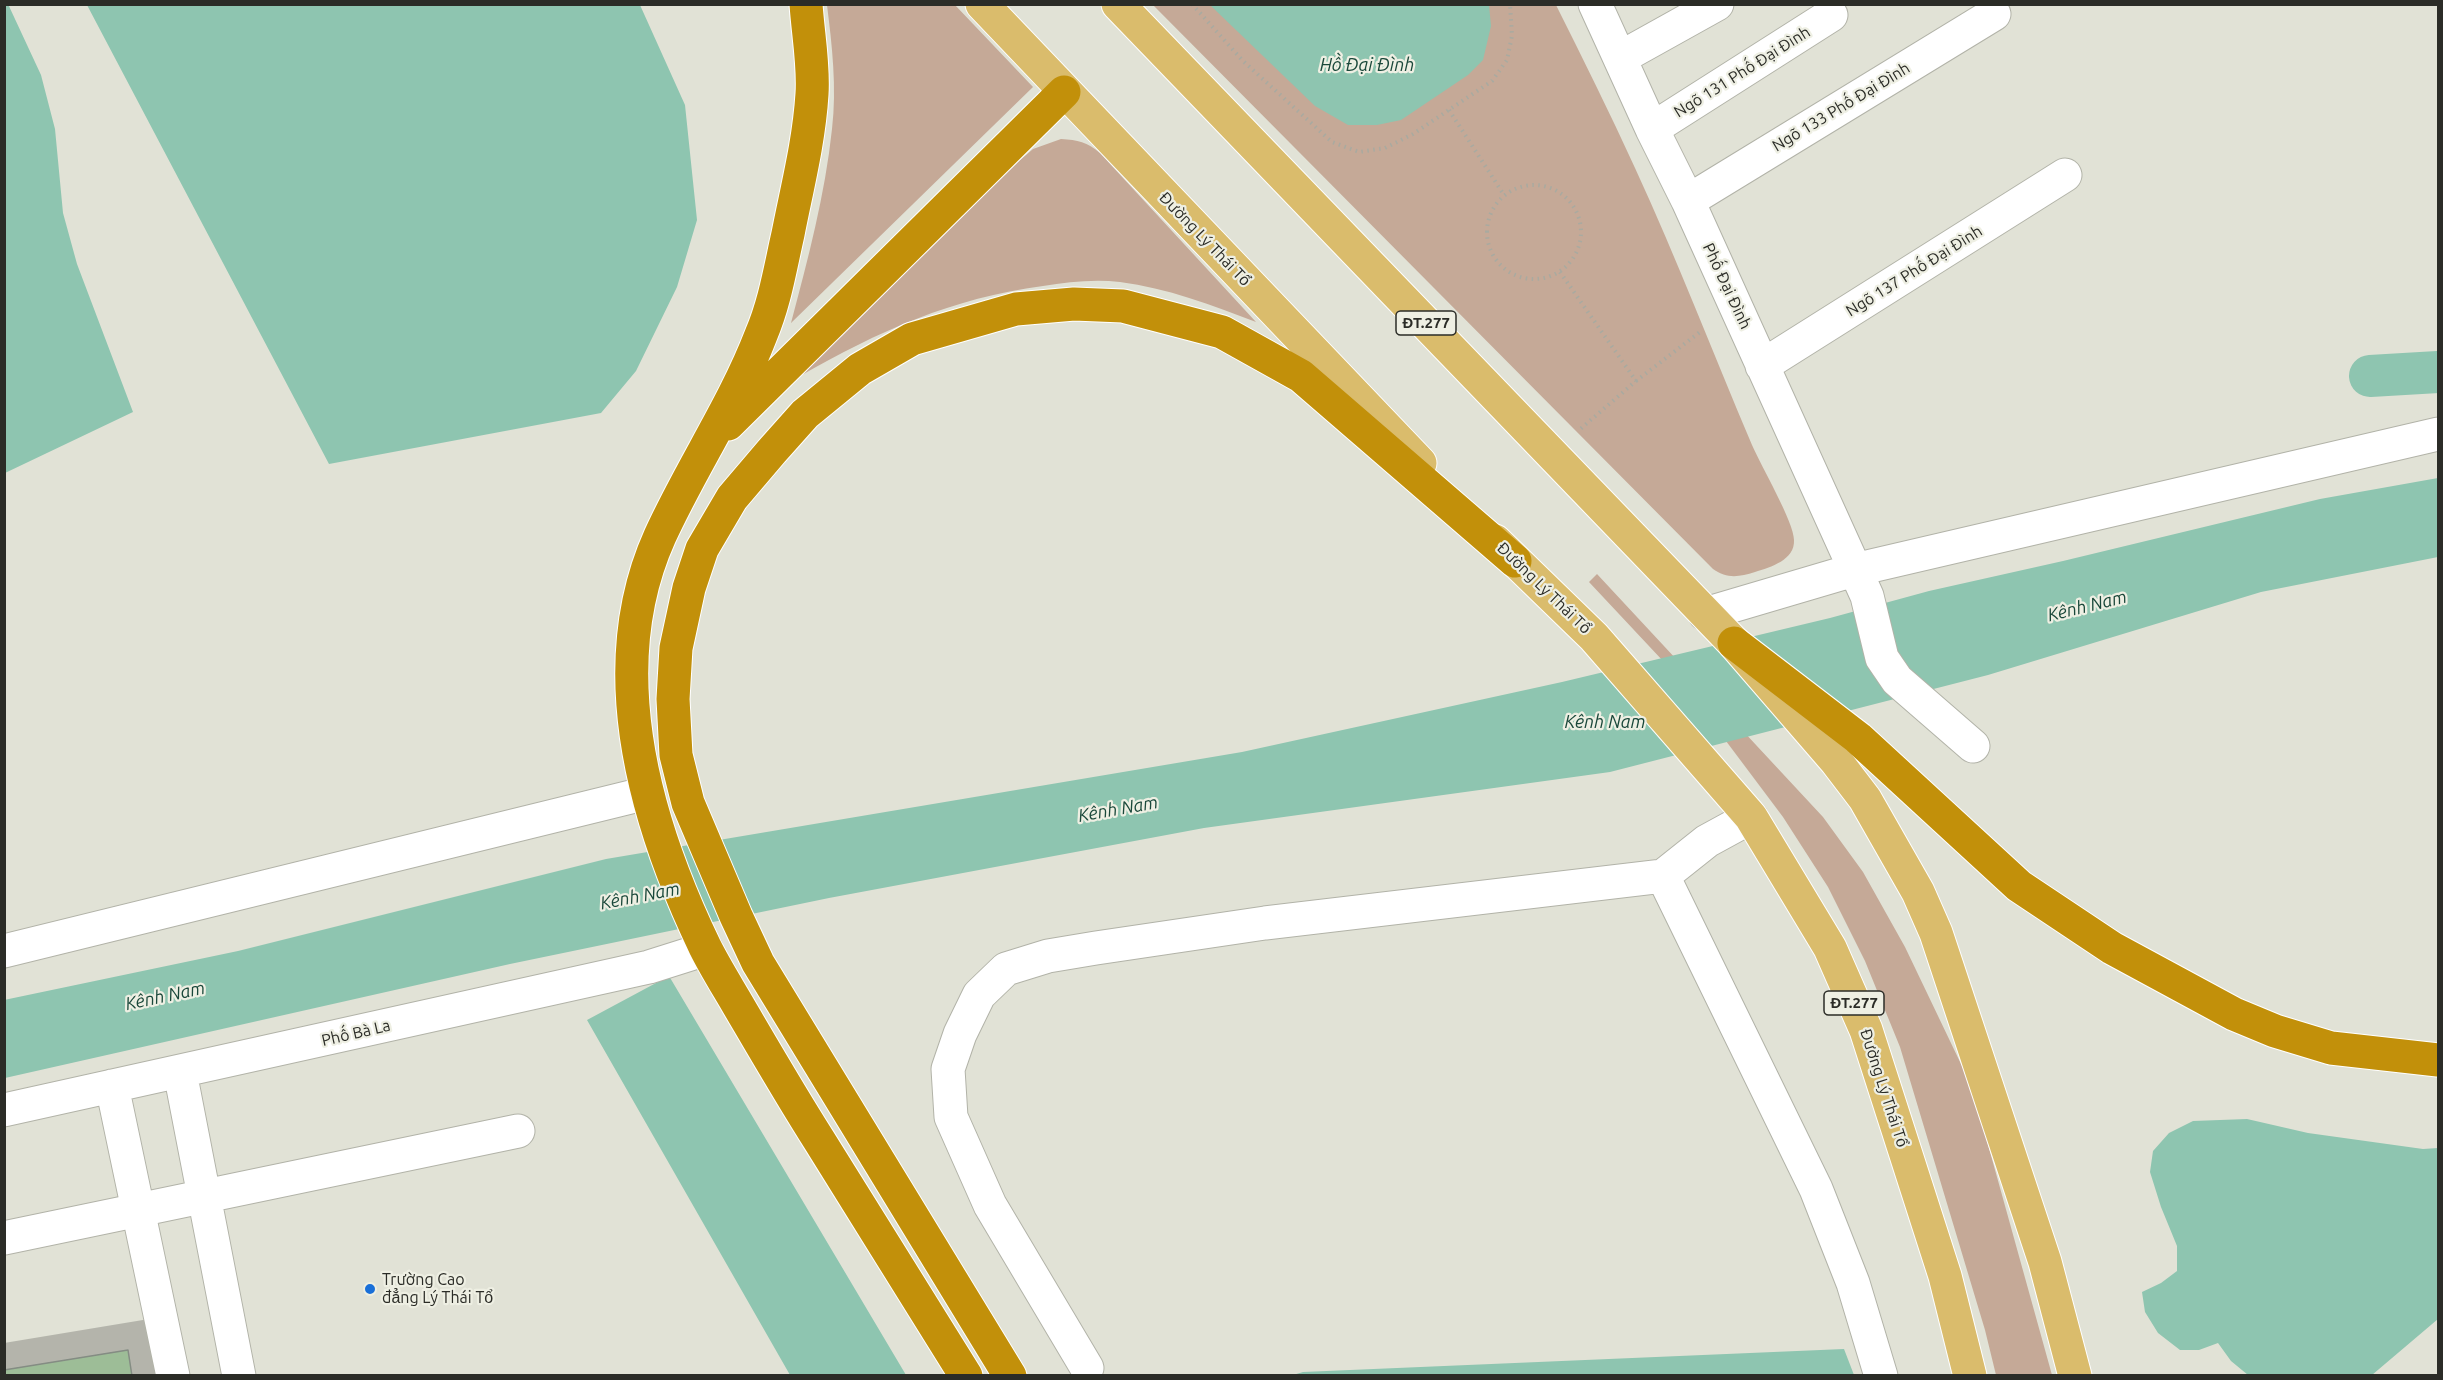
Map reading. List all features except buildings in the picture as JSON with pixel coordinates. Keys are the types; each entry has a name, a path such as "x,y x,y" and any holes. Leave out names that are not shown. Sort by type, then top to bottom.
{"highway":[{"path":"806,4 812,91 808,133 776,295 761,337 712,440 692,471 659,538 642,590 635,632 632,666 633,708 647,794 668,862 706,950 780,1077 966,1376"},
{"path":"712,440 1064,93"},
{"path":"1010,1376 758,963 688,803 676,755 673,699 676,648 689,588 702,549 732,498 805,414 860,369 912,339 1016,309 1074,304 1123,306 1222,332 1301,376 1515,561"},
{"path":"1734,643 1858,738 2019,886 2112,948 2234,1014 2275,1031 2331,1048 2439,1060"}],"main road":[{"name":"Đường Lý Thái Tổ","path":"982,4 1064,93 1515,561 1594,637 1751,817 1830,948 1866,1030 1945,1276 1970,1376"},
{"name":"ĐT.277","path":"1118,4 1734,643 1865,799 1918,892 1936,933 2045,1262 2075,1376"}],"street":[{"name":"Phố Đại Đình","path":"1595,4 1652,129 1688,201 1867,596 1882,658 1897,680 1973,746"},
{"path":"1620,58 1717,4"},
{"name":"Ngõ 133 Phố Đại Đình","path":"1688,201 1995,14"},
{"name":"Ngõ 131 Phố Đại Đình","path":"1652,129 1831,15"},
{"name":"Ngõ 137 Phố Đại Đình","path":"1762,366 2065,175"},
{"path":"1705,614 1854,570 2439,434"},
{"path":"4,951 647,794"},
{"path":"1087,1368 990,1204 951,1117 948,1069 960,1034 979,995 1006,969 1058,954 1265,923 1664,876 1707,841 1751,817"},
{"path":"1664,876 1816,1190 1853,1283 1881,1376"},
{"name":"Phố Bà La","path":"4,1110 649,967 706,950"},
{"path":"180,1072 239,1376"},
{"path":"112,1086 173,1376"},
{"path":"4,1238 518,1131"}],"path":[{"path":"1192,4 1243,61 1332,142 1359,152 1385,148 1413,134 1492,81 1507,60 1512,36 1510,4"},
{"path":"1449,110 1504,195"},
{"path":"1522,186 1545,186 1566,197 1573,206 1578,216 1581,239 1574,256 1560,272 1533,280 1506,271 1496,261 1489,249 1486,235 1487,221 1493,208 1504,195 1522,186"},
{"path":"1560,272 1636,381"},
{"path":"1575,434 1636,381 1700,333"}],"shaded area":[{"path":"827,5 955,5 1033,87 791,323 810,251 832,129 834,82"},
{"path":"1153,5 1556,5 1650,202 1752,445 1789,521 1794,540 1791,553 1775,565 1744,575 1728,576 1713,569"},
{"path":"1061,139 1082,142 1100,153 1256,322 1155,288 1120,282 1062,283 1010,291 947,308 888,331 800,376 1019,161 1033,149"},
{"path":"1597,574 1823,817 1863,872 1905,947 1972,1087 2052,1375 1996,1375 1985,1330 1900,1047 1865,961 1828,887 1783,817 1678,677 1589,582"}],"water":[{"path":"8,4 41,75 55,129 63,213 77,264 133,412 5,473 4,5"},
{"path":"87,5 640,5 685,105 697,220 677,287 636,371 601,413 329,464"},
{"name":"Hồ Đại Đình","path":"1210,5 1489,5 1491,26 1483,60 1468,75 1401,120 1377,125 1348,125 1315,106"},
{"name":"Kênh Nam","path":"2438,478 2438,557 2261,592 1988,675 1610,772 1204,828 829,898 510,964 5,1078 4,1000 238,951 606,859 1242,752 1562,682 1830,618 1929,591 2320,499"},
{"path":"669,976 906,1375 790,1375 587,1020"},
{"path":"2247,1119 2308,1133 2423,1149 2438,1148 2438,1319 2372,1375 2248,1375 2231,1361 2218,1343 2199,1350 2180,1350 2158,1333 2145,1312 2142,1292 2161,1283 2177,1271 2177,1246 2150,1172 2153,1151 2169,1133 2193,1121"},
{"path":"1844,1349 1854,1375 1293,1375 1303,1372"}],"waterway":[{"path":"2370,376 2438,372"}],"place":[{"name":"Trường Cao đẳng Lý Thái Tổ","path":"370,1289"}]}
